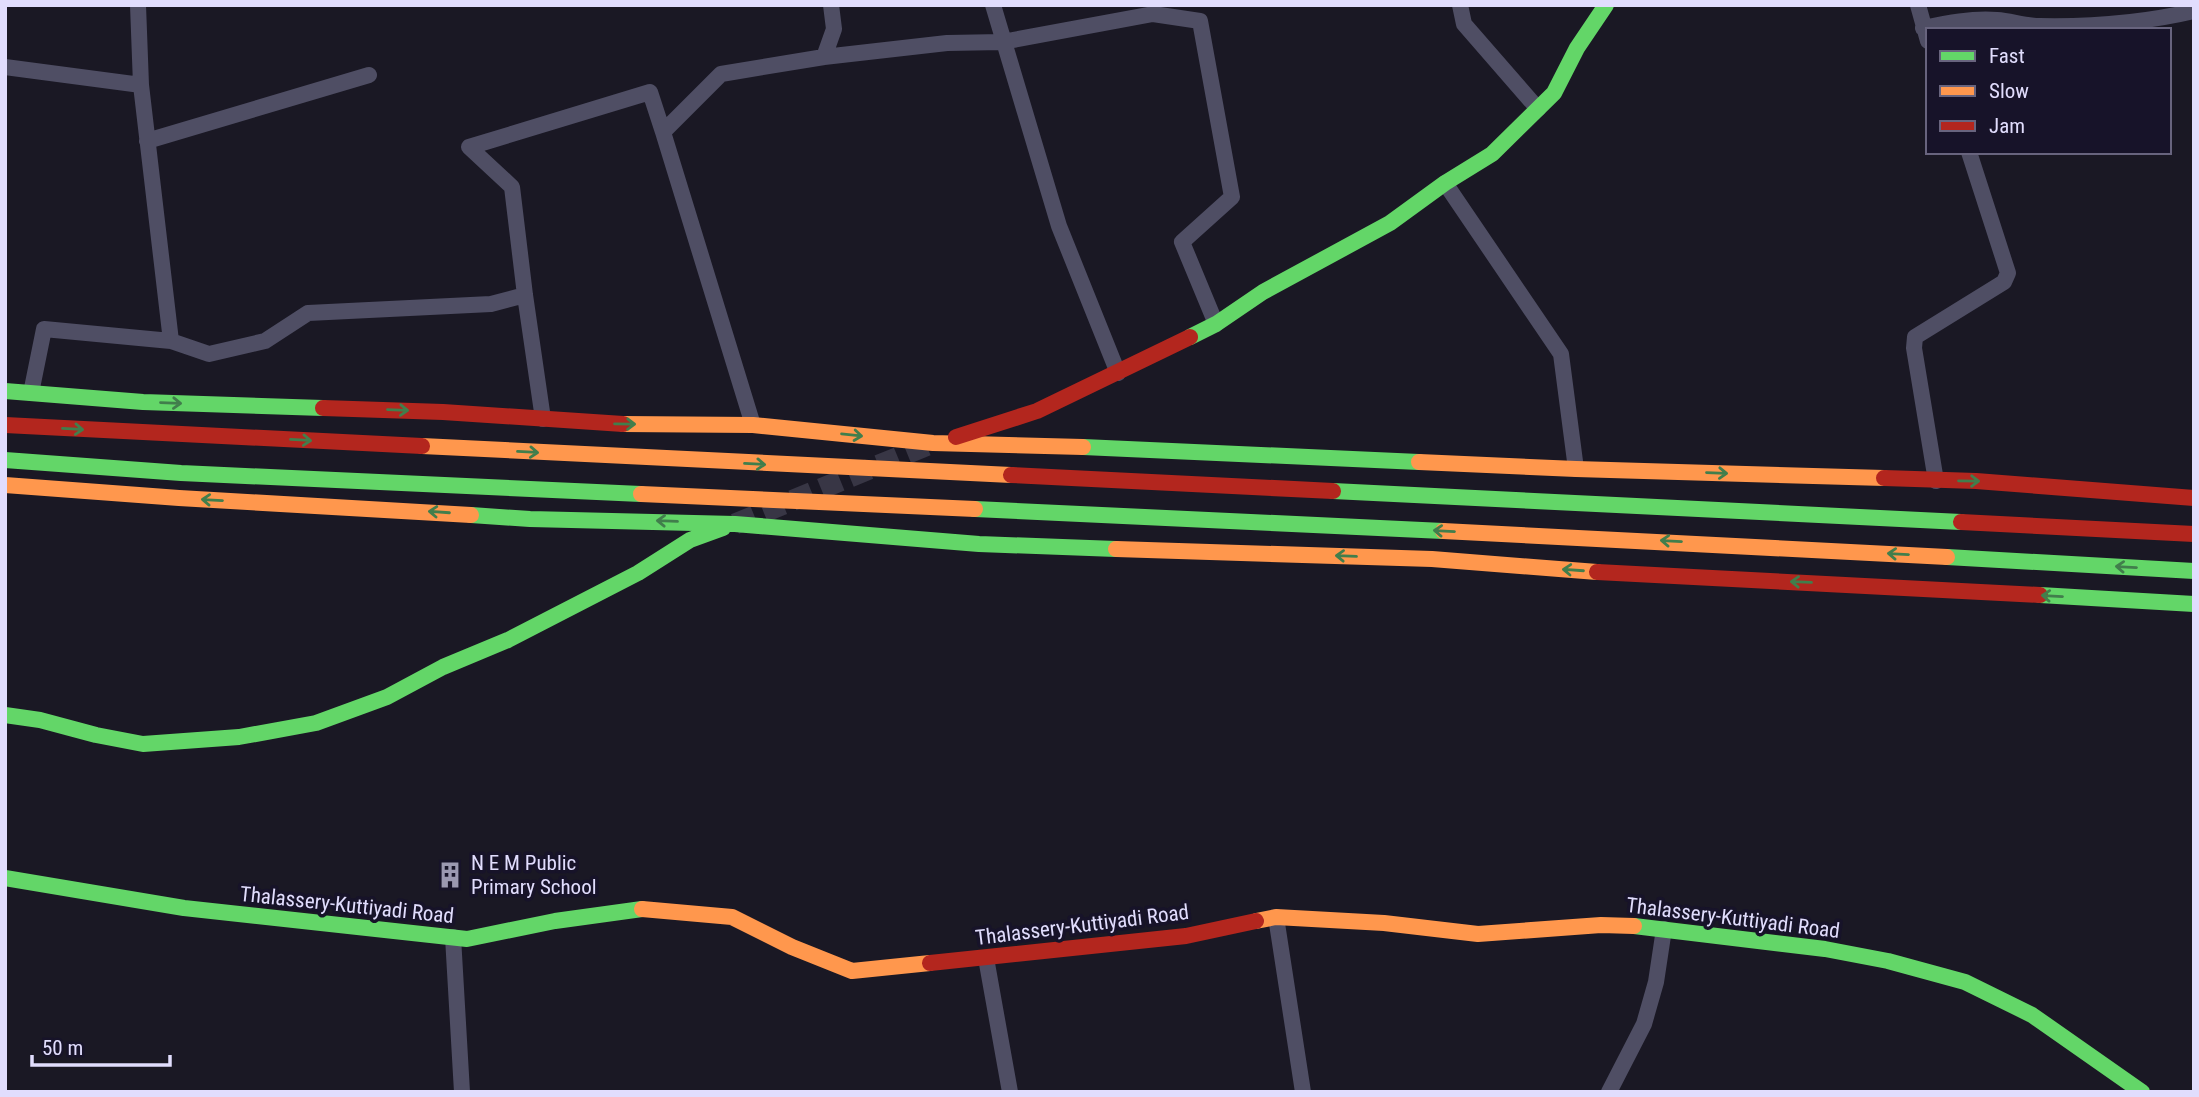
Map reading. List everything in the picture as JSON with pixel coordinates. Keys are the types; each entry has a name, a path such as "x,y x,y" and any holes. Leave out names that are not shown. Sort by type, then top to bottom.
{"main road":[{"path":"933,443 980,431 1037,411 1118,373 1216,324 1263,292 1390,223 1445,183 1492,154 1554,93 1577,48 1606,5"},
{"path":"5,391 143,402 443,412 610,424 753,425 933,443 1155,449 1576,469 1976,481 2194,498"},
{"path":"5,425 2194,534"},
{"path":"5,460 194,474 1688,542 2194,571"},
{"path":"5,485 530,519 735,524 979,544 1432,559 1656,576 2194,604"},
{"path":"5,715 40,720 143,744 239,737 316,723 387,697 443,667 508,640 638,573 691,540 735,524"},
{"name":"Thalassery-Kuttiyadi Road","path":"5,878 184,908 467,939 555,921 648,908 732,917 792,947 852,971 1186,936 1276,917 1384,923 1478,934 1601,925 1635,926 1825,949 1888,961 1965,982 2032,1014 2142,1092"}],"street":[{"path":"138,5 141,85 171,341"},
{"path":"824,57 834,29 831,5"},
{"path":"993,5 1059,226 1118,373"},
{"path":"1460,5 1464,24 1538,109"},
{"path":"1918,5 1925,34"},
{"path":"1939,28 1956,21 1996,20 2035,26 2082,27 2126,23 2194,11"},
{"path":"663,132 721,74 824,57 947,43 1002,42 1153,14 1200,20 1232,197 1182,242 1216,324"},
{"path":"5,67 141,85"},
{"path":"147,141 369,75"},
{"path":"543,419 524,295 512,187 469,147 650,92 753,425"},
{"path":"1936,481 1914,348 1915,337 2004,282 2008,273 1970,154"},
{"path":"1445,183 1561,354 1576,469"},
{"path":"31,393 44,328 171,341 209,354 265,341 308,313 491,304 524,295"},
{"path":"1276,917 1303,1092"},
{"path":"1609,1092 1644,1024 1656,982 1664,929"},
{"path":"453,937 462,1092"},
{"path":"986,958 1010,1092"}],"tunnel":[{"path":"735,524 933,443"}],"traffic: fast":[{"path":"1190,337 1216,324 1263,292 1390,223 1445,183 1492,154 1554,93 1577,48 1606,5"},
{"path":"5,391 143,402 323,408"},
{"path":"1083,447 1419,462"},
{"path":"5,460 181,473 641,494"},
{"path":"1333,491 1961,522"},
{"path":"975,509 1443,531"},
{"path":"471,515 735,524 979,544 1116,549"},
{"path":"5,715 40,720 143,744 239,737 316,723 387,697 443,667 508,640 638,573 690,540 723,528"},
{"path":"1947,557 2194,571"},
{"path":"2040,595 2194,604"},
{"path":"5,878 184,908 467,939 555,921 642,909"},
{"path":"1634,926 1825,949 1888,961 1965,982 2032,1015 2142,1092"}],"traffic: slow":[{"path":"623,424 753,425 933,443 1083,447"},
{"path":"422,446 1011,475"},
{"path":"1419,462 1884,478"},
{"path":"5,485 471,515"},
{"path":"641,494 975,509"},
{"path":"1443,531 1947,557"},
{"path":"1116,549 1432,559 1597,572"},
{"path":"642,909 732,917 792,947 852,971 930,963"},
{"path":"1256,921 1276,917 1384,923 1478,934 1601,925 1634,926"}],"traffic: jam":[{"path":"956,437 1037,411 1190,337"},
{"path":"323,408 443,412 623,424"},
{"path":"5,425 422,446"},
{"path":"1011,475 1333,491"},
{"path":"1884,478 1976,481 2194,498"},
{"path":"1961,522 2194,534"},
{"path":"1597,572 2040,595"},
{"path":"930,963 1186,936 1256,921"}],"place":[{"name":"N E M Public Primary School","path":"450,875"}]}
